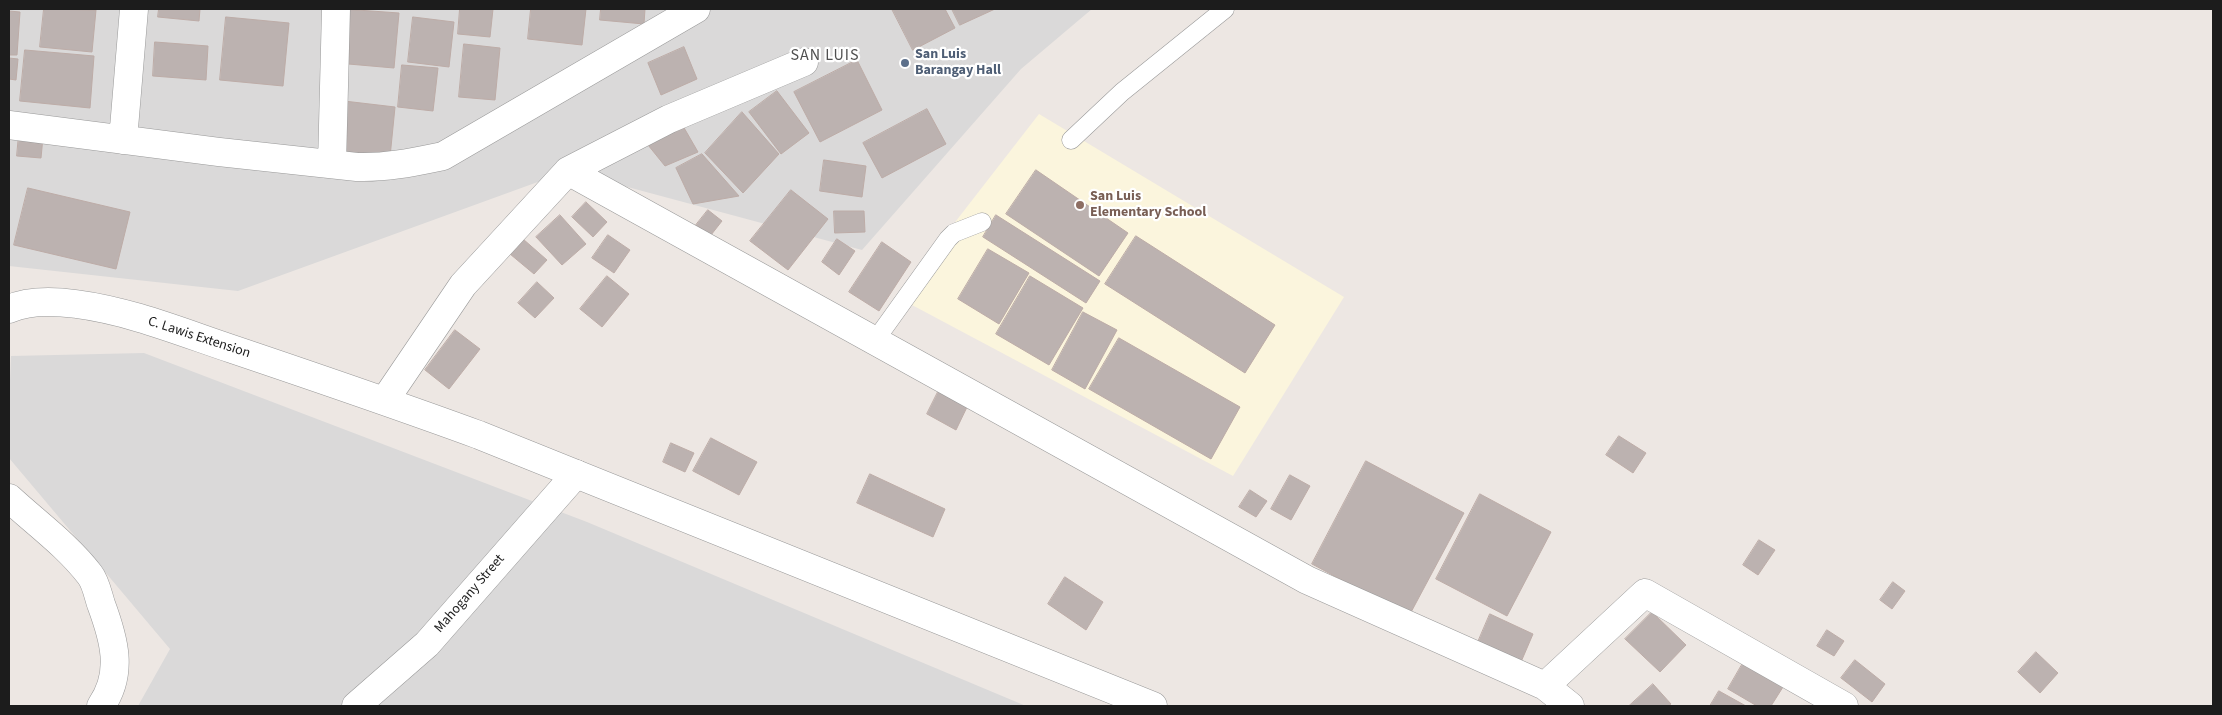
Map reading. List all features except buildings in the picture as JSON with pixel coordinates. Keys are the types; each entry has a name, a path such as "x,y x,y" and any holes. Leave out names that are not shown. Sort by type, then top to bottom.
{"street":[{"path":"123,140 134,9"},
{"path":"332,164 336,9"},
{"path":"9,125 123,140 379,168 443,156 696,9"},
{"path":"384,400 462,285 568,171 669,119 804,62"},
{"path":"568,171 1307,580 1545,686 1570,706"},
{"name":"C. Lawis Extension","path":"9,309 17,306 48,302 76,304 123,313 384,400 479,435 1153,706"},
{"name":"Mahogany Street","path":"356,706 427,644 576,474"},
{"path":"9,498 60,543 91,576 109,624 116,658 109,695 101,706"},
{"path":"1545,686 1645,593 1844,706"}],"lane":[{"path":"1071,140 1122,92 1225,9"},
{"path":"874,342 948,239 954,233 982,222"}],"shaded area":[{"path":"9,9 1092,9 1021,69 862,250 568,171 238,291 9,266"},
{"name":"San Luis Elementary School","path":"1039,114 1344,297 1233,476 897,297"},
{"path":"144,353 587,522 1026,706 138,706 170,649 9,458 9,405 11,356"}],"place":[{"name":"San Luis Barangay Hall","path":"905,63"},
{"name":"San Luis Elementary School","path":"1080,205"}],"district":[{"name":"SAN LUIS","path":"825,56"}]}
